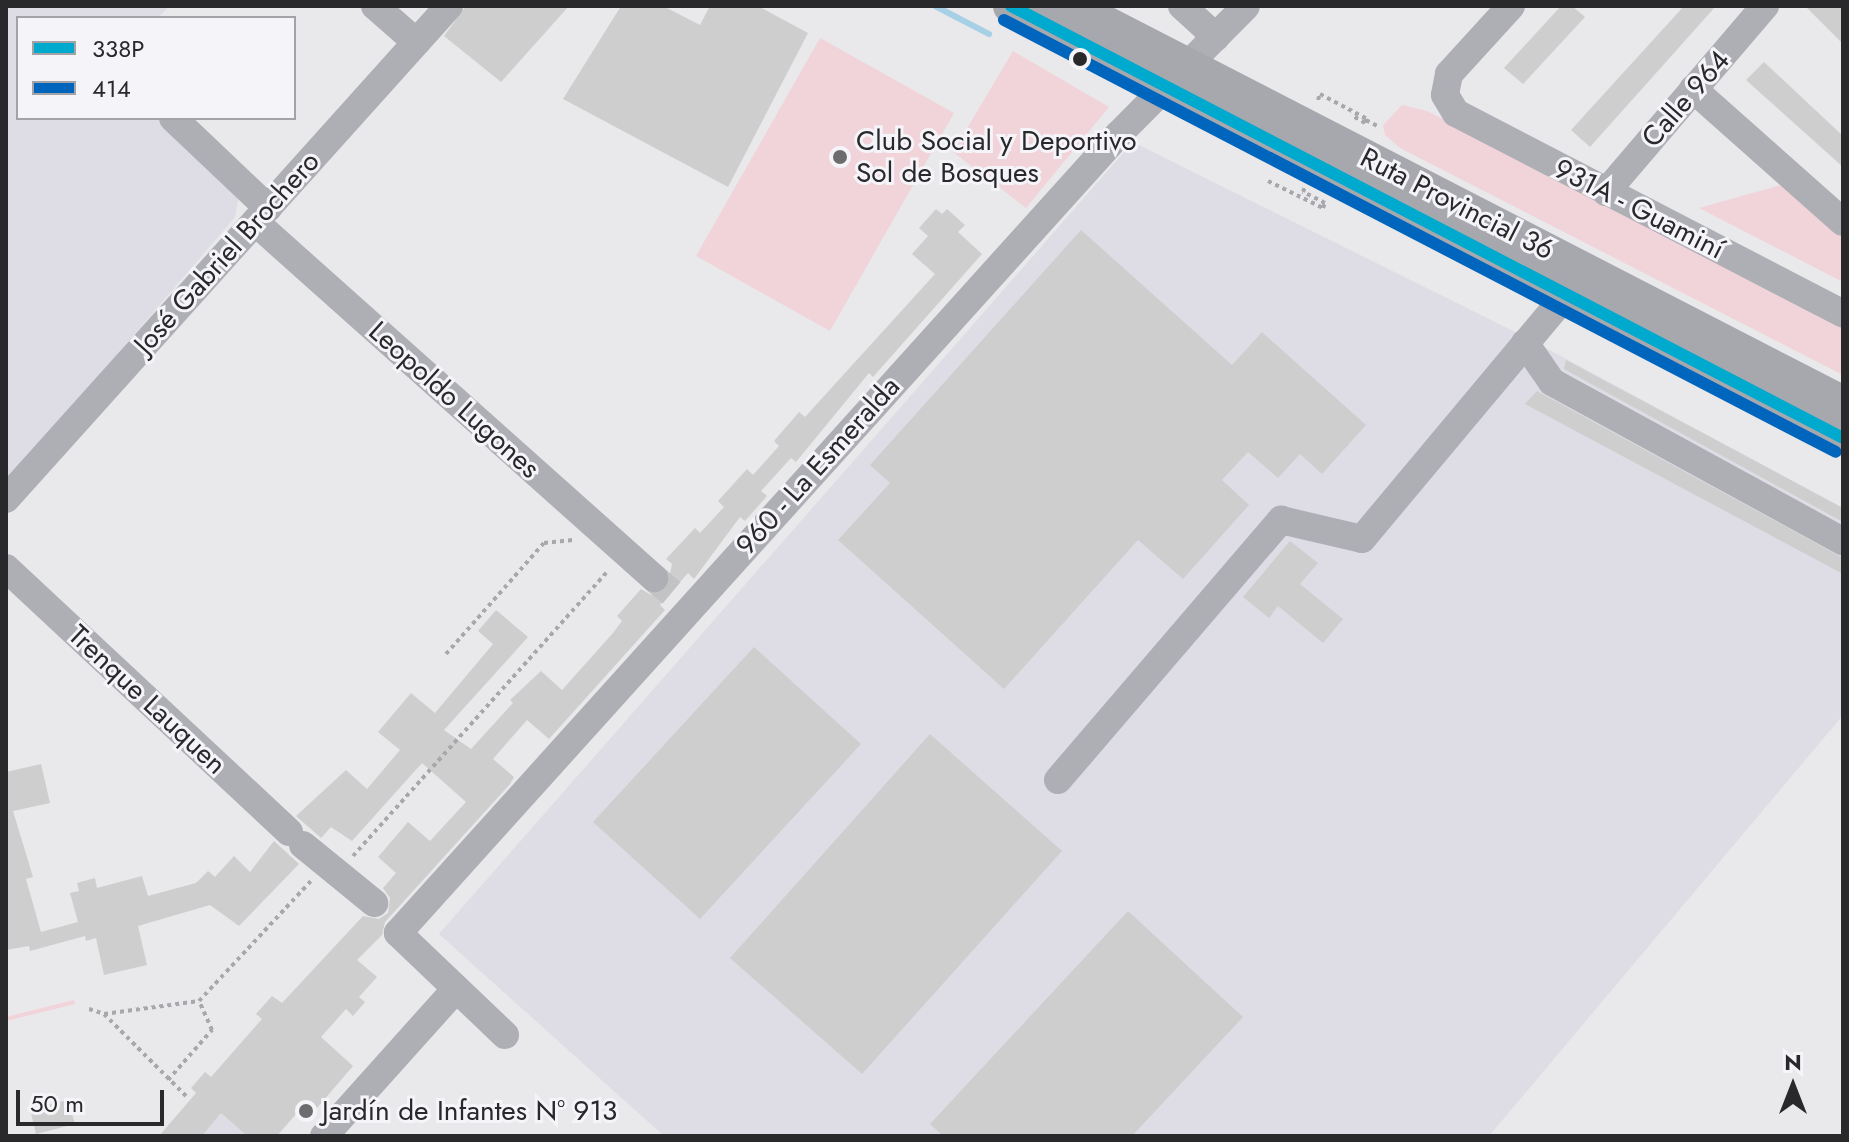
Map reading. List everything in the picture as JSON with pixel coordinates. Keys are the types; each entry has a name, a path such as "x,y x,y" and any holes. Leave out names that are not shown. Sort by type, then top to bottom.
{"main road":[{"name":"Ruta Provincial 36","path":"1011,6 1463,206 1843,404"},
{"name":"Ruta Provincial 36","path":"1071,6 1176,77 1564,297 1843,438"}],"street":[{"path":"375,6 416,42"},
{"name":"José Gabriel Brochero","path":"6,499 449,6"},
{"path":"1182,6 1216,37"},
{"name":"960 - La Esmeralda","path":"392,920 672,593 1246,6"},
{"name":"931A - Guaminí","path":"1511,6 1449,74 1445,95 1456,113 1843,314"},
{"name":"Calle 964","path":"1606,192 1765,6"},
{"path":"1693,89 1843,222"},
{"name":"Leopoldo Lugones","path":"175,120 261,215 612,553 672,593"},
{"path":"1058,780 1281,520 1362,539 1564,297"},
{"path":"1525,343 1552,382 1843,541"},
{"name":"Trenque Lauquen","path":"6,568 329,869 392,920 456,989 505,1035"},
{"path":"324,1136 456,989"}],"path":[{"path":"1341,112 1316,99 1320,94 1379,127"},
{"path":"1351,115 1366,120"},
{"path":"1268,181 1323,208 1325,203 1303,192"},
{"path":"89,1009 104,1014 199,1001 318,874 349,860 612,553 599,544 556,538 544,543 446,654"},
{"path":"168,1080 212,1030 199,1001"},
{"path":"104,1014 186,1096"}],"shaded area":[{"path":"6,6 169,6 160,16 16,16 16,120 160,120 239,195 235,217 6,484"},
{"name":"Club Social y Deportivo Sol de Bosques","path":"820,38 954,113 830,331 696,256"},
{"path":"1013,51 1109,107 1026,208 953,152"},
{"path":"1402,105 1427,111 1603,197 1843,321 1843,375 1400,148 1385,135 1383,125"},
{"path":"1133,142 1529,339 1843,508 1843,715 1489,1136 664,1136 439,934"},
{"path":"1781,185 1843,237 1843,282 1699,208"},
{"path":"74,1000 75,1004 6,1021 6,1017"},
{"path":"221,1113 247,1136 202,1136"}],"building":[{"path":"466,6 569,6 501,82 444,36"},
{"path":"621,6 663,6 700,25 710,6 758,6 808,33 728,187 563,99"},
{"path":"1561,6 1572,6 1585,17 1523,84 1504,68"},
{"path":"1684,6 1716,6 1590,147 1571,130"},
{"path":"1805,6 1843,6 1843,44"},
{"path":"1764,62 1843,136 1843,167 1746,80"},
{"path":"936,209 942,214 947,209 965,225 958,232 982,254 873,377 869,373 796,462 791,458 761,491 767,496 745,521 740,517 694,579 688,573 660,605 665,610 549,739 527,720 493,759 514,777 510,784 385,922 382,935 357,960 377,977 359,997 365,1002 353,1016 346,1009 321,1037 353,1066 305,1122 296,1114 277,1136 247,1136 221,1113 202,1136 159,1136 196,1093 191,1088 205,1072 211,1077 262,1019 256,1014 272,996 282,1003 363,916 379,919 388,913 390,898 383,888 396,873 378,857 408,822 430,841 466,802 422,763 352,841 331,827 321,838 296,816 346,770 367,789 400,750 378,732 411,693 435,713 493,644 478,631 496,610 528,637 444,730 471,749 513,703 510,700 541,671 562,690 613,633 622,621 617,616 641,589 651,595 667,589 672,564 666,559 695,528 700,533 724,507 718,501 747,469 753,475 779,446 774,441 799,412 805,417 935,274 912,254 928,236 919,228"},
{"path":"1081,230 1232,365 1262,332 1366,425 1322,474 1300,454 1278,478 1248,452 1222,480 1249,505 1183,579 1138,540 1004,689 838,540 890,483 870,465"},
{"path":"1566,360 1843,508 1843,522 1564,369"},
{"path":"1537,391 1843,558 1843,574 1525,404"},
{"path":"1290,541 1318,563 1300,584 1343,619 1323,643 1278,606 1269,618 1243,597"},
{"path":"754,647 861,744 700,919 593,822"},
{"path":"930,734 1062,851 862,1074 730,958"},
{"path":"41,764 50,803 13,811 33,877 26,879 41,932 78,922 70,893 79,891 77,883 95,878 97,888 142,876 148,896 196,883 208,871 215,877 234,856 250,872 274,841 299,864 239,926 210,905 138,926 147,965 104,975 96,938 86,941 85,936 30,951 29,946 6,950 6,772"},
{"path":"1128,911 1243,1017 1132,1136 943,1136 930,1124"},
{"path":"68,1100 75,1124 36,1134 30,1109"}],"waterway":[{"path":"935,6 989,34"}],"tunnel":[{"path":"654,578 672,593"}],"transit line":[{"name":"338P","path":"1011,6 1843,438"},
{"name":"414","path":"1004,20 1836,452"}],"place":[{"name":"Club Social y Deportivo Sol de Bosques","path":"840,157"},
{"name":"Jardín de Infantes N° 913","path":"306,1111"}]}
